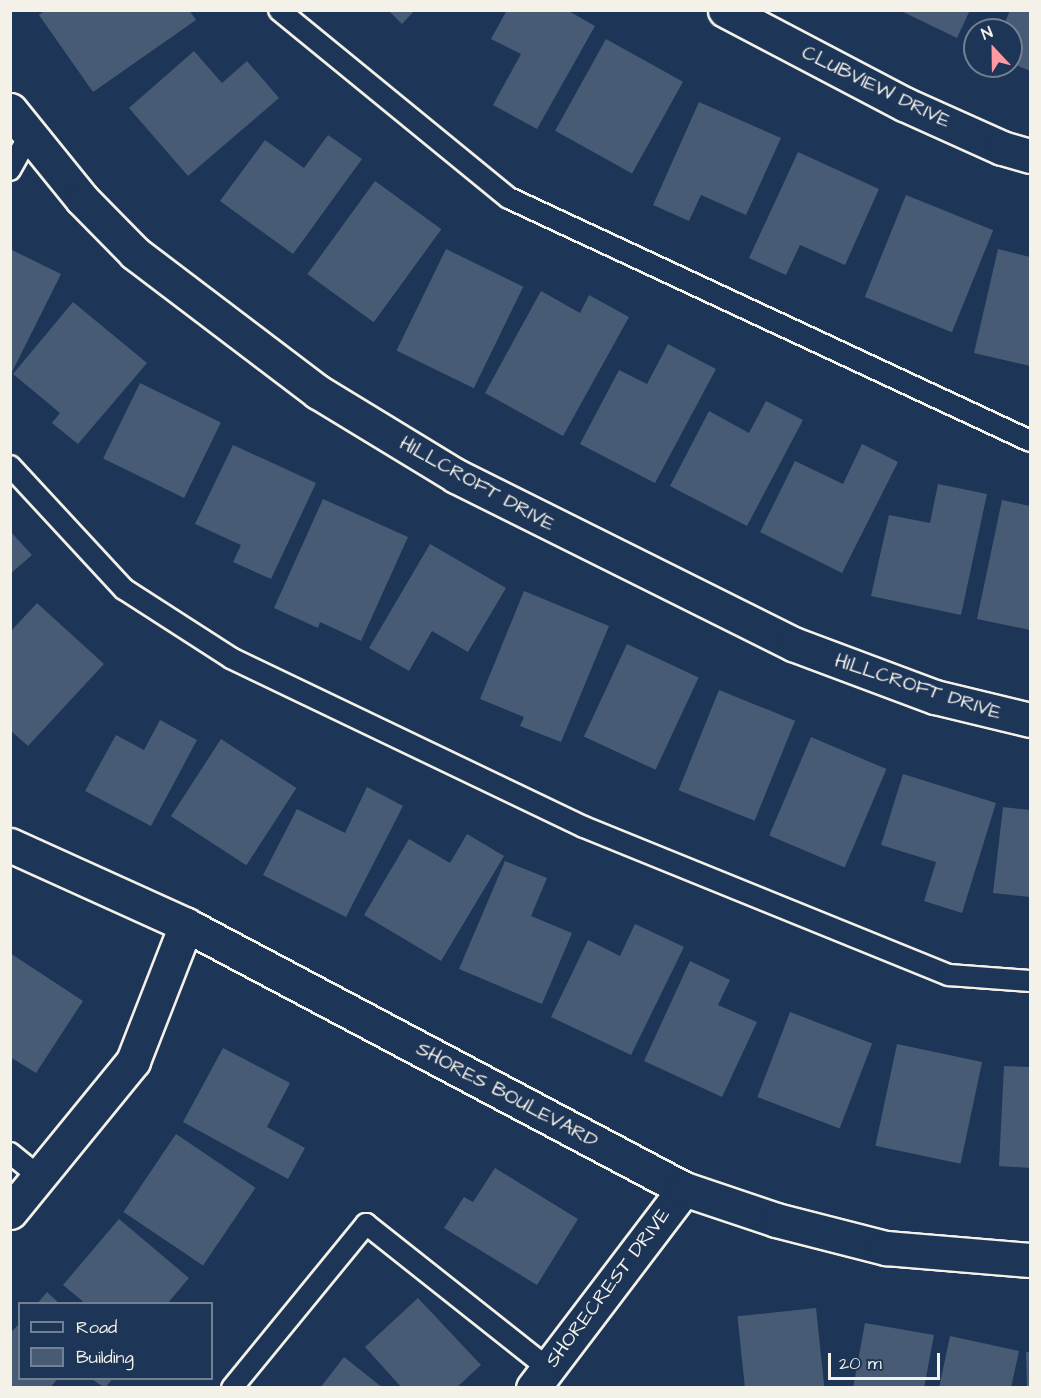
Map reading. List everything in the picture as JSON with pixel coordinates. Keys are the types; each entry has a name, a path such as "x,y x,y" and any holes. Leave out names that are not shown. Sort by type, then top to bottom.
{"street":[{"name":"CLUBVIEW DRIVE","path":"725,10 904,104 1002,148 1030,156"},
{"name":"HILLCROFT DRIVE","path":"20,122 82,199 135,253 318,392 456,476 793,644 935,697 1030,720"},
{"name":"SHORES BOULEVARD","path":"10,845 186,925 684,1189 776,1220 886,1248 1030,1260"},
{"path":"10,1212 133,1061 186,925"},
{"name":"SHORECREST DRIVE","path":"540,1378 684,1189"}],"lane":[{"path":"279,10 509,198 1030,441"},
{"path":"10,170 20,122"},
{"path":"10,466 124,589 231,658 584,827 949,975 1030,981"},
{"path":"10,1154 40,1177"},
{"path":"232,1388 366,1224 540,1378"}],"building":[{"path":"45,10 189,10 196,20 93,92 39,15"},
{"path":"388,10 415,10 402,24"},
{"path":"507,10 567,10 595,26 537,129 493,105 521,54 491,39"},
{"path":"899,10 970,10 966,18 963,18 963,25 957,38"},
{"path":"1010,10 1030,10 1030,71 1023,68 1023,18 1007,18"},
{"path":"606,39 683,82 632,173 555,131"},
{"path":"194,51 222,83 247,61 279,98 188,176 129,108"},
{"path":"699,102 781,138 746,215 701,195 689,221 653,205"},
{"path":"328,135 362,159 293,254 220,201 265,140 304,168"},
{"path":"798,152 879,189 845,265 800,245 786,275 749,258"},
{"path":"375,181 441,229 374,322 307,274"},
{"path":"906,195 993,230 952,332 865,297"},
{"path":"10,249 61,274 10,376"},
{"path":"446,249 523,287 474,388 396,351"},
{"path":"998,249 1030,257 1030,366 974,353"},
{"path":"541,291 580,313 589,295 629,317 563,436 485,393"},
{"path":"73,302 147,363 78,444 52,423 60,413 13,374"},
{"path":"668,344 716,369 655,483 580,444 619,370 647,384"},
{"path":"140,383 221,422 184,498 103,458"},
{"path":"766,401 803,420 747,526 670,486 709,411 749,433"},
{"path":"862,444 898,462 842,573 760,532 795,461 843,484"},
{"path":"233,445 316,483 271,579 233,562 241,545 195,524"},
{"path":"938,484 987,494 961,615 871,596 889,515 930,523"},
{"path":"323,499 408,537 361,641 320,622 318,628 274,608"},
{"path":"1002,500 1030,506 1030,630 977,619"},
{"path":"10,531 32,555 10,574"},
{"path":"430,544 506,588 468,652 432,631 409,671 369,648"},
{"path":"524,591 609,626 561,742 520,726 524,717 480,699"},
{"path":"37,603 104,664 28,746 10,730 10,632"},
{"path":"627,644 699,677 655,770 584,736"},
{"path":"719,690 795,721 755,821 679,790"},
{"path":"160,720 197,740 151,826 85,791 116,735 144,750"},
{"path":"811,737 886,769 845,868 769,835"},
{"path":"221,739 296,788 246,865 171,816"},
{"path":"903,774 996,803 962,913 924,901 936,862 881,845"},
{"path":"367,787 403,806 346,917 263,875 297,809 345,833"},
{"path":"1003,807 1030,810 1030,897 993,893"},
{"path":"467,834 504,856 441,961 364,915 409,839 450,863"},
{"path":"505,861 547,878 531,916 572,933 542,1004 459,969"},
{"path":"635,924 684,947 631,1055 551,1017 588,940 620,956"},
{"path":"10,953 83,1001 36,1073 10,1057"},
{"path":"690,961 730,980 718,1005 757,1022 722,1097 644,1061"},
{"path":"790,1012 872,1044 840,1128 757,1097"},
{"path":"897,1044 982,1062 960,1164 875,1146"},
{"path":"223,1048 290,1083 267,1127 305,1148 288,1179 183,1122"},
{"path":"1004,1066 1030,1067 1030,1168 999,1166"},
{"path":"176,1134 256,1188 203,1266 123,1212"},
{"path":"495,1168 578,1219 537,1285 444,1228 464,1197 473,1202"},
{"path":"119,1219 189,1278 169,1302 84,1302 63,1285"},
{"path":"47,1292 58,1302 39,1302"},
{"path":"418,1298 481,1365 456,1388 402,1388 365,1347"},
{"path":"816,1308 824,1388 745,1388 737,1316"},
{"path":"865,1323 934,1335 924,1388 853,1388"},
{"path":"18,1325 18,1380 56,1380 50,1388 15,1388 10,1383 10,1333"},
{"path":"950,1336 1019,1351 1011,1388 939,1388"},
{"path":"1026,1352 1030,1352 1030,1388 1027,1388"},
{"path":"344,1357 383,1388 320,1388"},
{"path":"93,1380 111,1380 105,1388"}]}
